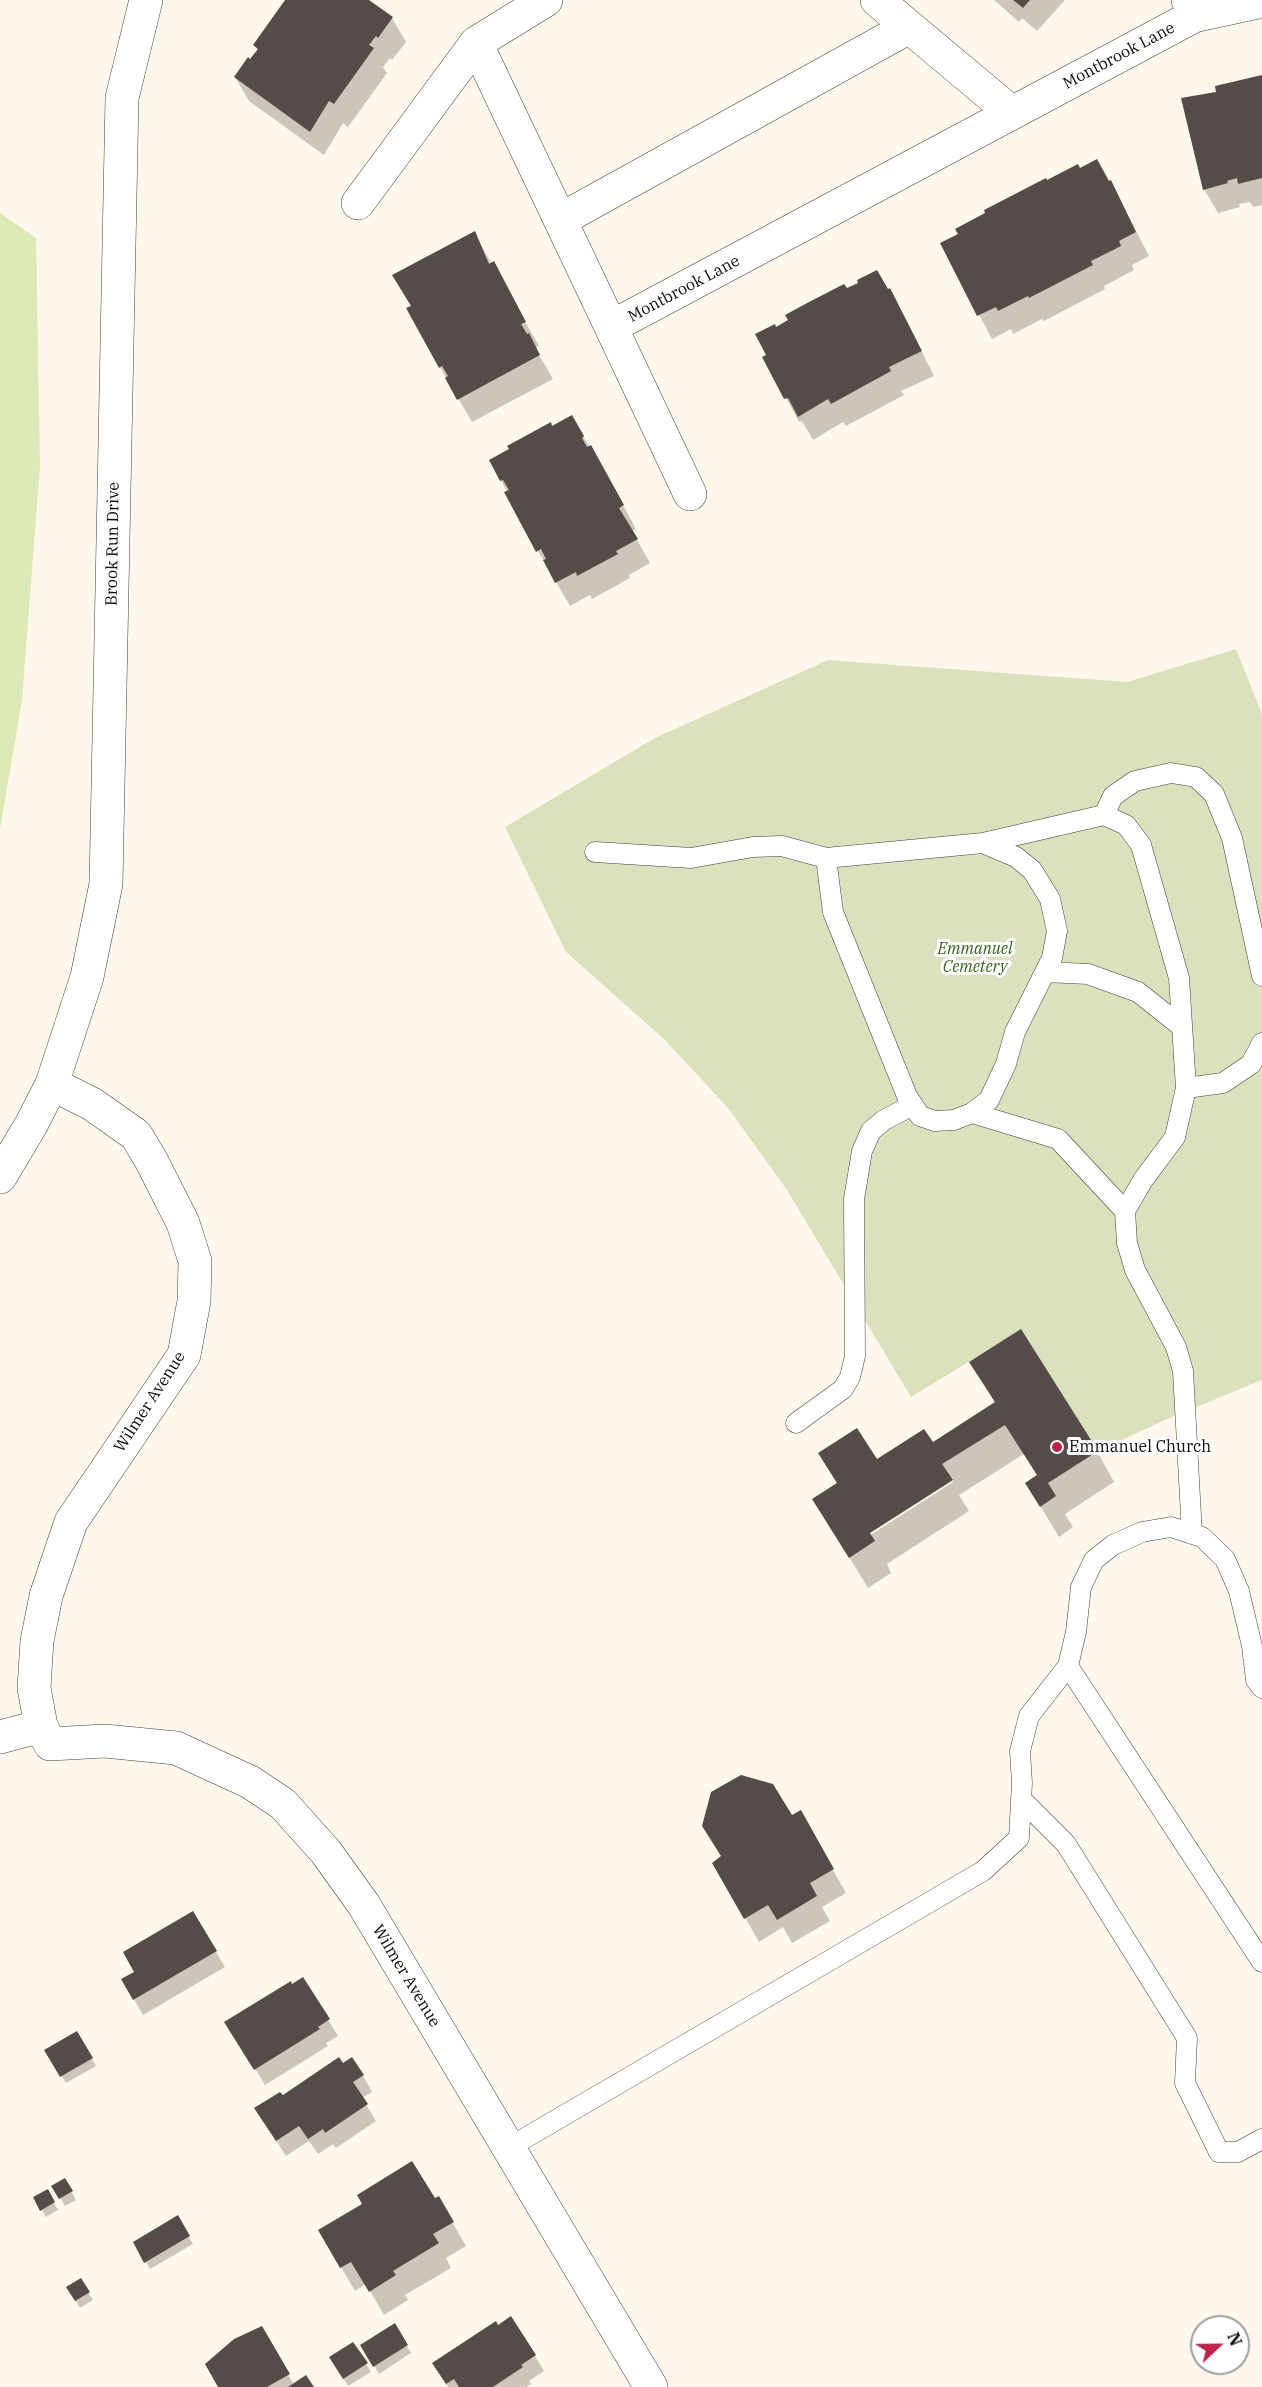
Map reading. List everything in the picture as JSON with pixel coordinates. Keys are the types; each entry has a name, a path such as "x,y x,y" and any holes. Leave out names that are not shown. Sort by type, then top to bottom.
{"street":[{"name":"Brook Run Drive","path":"52,1084 87,977 106,884 122,98 146,0"},
{"path":"358,203 476,43 546,0"},
{"path":"877,0 1012,113"},
{"name":"Montbrook Lane","path":"476,43 611,327 1012,113 1191,8 1262,1"},
{"path":"560,220 909,27"},
{"path":"611,327 690,494"},
{"path":"0,1178 52,1084"},
{"name":"Wilmer Avenue","path":"52,1084 92,1104 136,1135 183,1223 195,1261 194,1301 184,1355 70,1522 63,1543 46,1596 37,1641 34,1688 41,1726 50,1744 105,1741 176,1748 250,1782 283,1804 326,1852 364,1905 651,2387"},
{"path":"0,1737 41,1726"}],"lane":[{"path":"1104,815 1113,796 1135,781 1171,773 1196,777 1214,794 1232,838 1262,976"},
{"path":"595,852 691,858 753,847 782,846 826,858 983,843 1104,815 1126,825 1141,845 1179,978 1186,1088 1175,1137 1143,1180 1125,1211 1127,1243 1134,1269 1176,1347 1183,1371 1192,1534"},
{"path":"826,858 833,912 907,1095 920,1116 935,1121 954,1120 972,1113 989,1100 1006,1064 1015,1032 1052,958 1057,931 1050,899 1032,870 1016,857 983,843"},
{"path":"1045,972 1088,974 1138,992 1182,1027"},
{"path":"1186,1088 1223,1083 1251,1064 1262,1043"},
{"path":"796,1423 843,1389 850,1377 855,1356 854,1199 862,1151 871,1131 884,1120 913,1105"},
{"path":"972,1113 1058,1139 1125,1211"},
{"path":"508,2148 983,1871 1018,1838 1021,1799 1020,1751 1029,1716 1068,1665 1076,1632 1081,1587 1094,1560 1113,1545 1142,1532 1171,1527 1202,1537 1225,1559 1239,1591 1252,1646 1256,1680 1262,1688"},
{"path":"1068,1665 1262,1962"},
{"path":"1021,1799 1066,1844 1187,2038 1185,2083 1219,2152 1238,2152 1262,2139"}],"green space":[{"path":"0,213 36,238 40,466 22,700 0,829"},
{"name":"Emmanuel Cemetery","path":"1236,649 1262,714 1262,1380 1167,1419 1098,1451 1021,1330 911,1397 787,1190 728,1108 665,1040 566,952 505,827 655,738 828,660 1127,682"}],"building":[{"path":"285,0 369,0 393,17 378,38 376,36 369,45 374,48 334,104 329,101 310,132 234,77 248,57 250,59 258,49 253,45"},
{"path":"1013,0 1030,0 1023,8"},
{"path":"1262,75 1262,178 1238,184 1237,178 1203,190 1181,98 1216,92 1215,86"},
{"path":"1097,159 1109,181 1111,180 1136,232 1119,241 1121,246 1091,261 1093,265 1029,298 1028,296 998,311 996,307 977,316 940,243 958,234 955,229 985,213 984,210 1046,178 1047,180 1078,164 1080,168"},
{"path":"475,231 489,264 494,261 526,322 521,324 527,334 529,333 540,355 457,400 445,378 448,376 442,366 439,368 406,308 411,306 392,275"},
{"path":"877,270 888,289 890,288 922,351 889,367 891,371 831,404 828,399 798,417 788,398 784,399 762,357 766,355 755,334 775,324 776,327 788,320 785,315 844,284 847,288 858,283 857,280"},
{"path":"572,415 584,436 582,438 587,447 591,445 624,505 619,508 638,539 616,551 618,554 577,576 576,572 555,583 543,560 546,559 541,549 536,552 504,492 509,490 503,480 500,481 489,460 509,449 507,446 551,422 552,426"},
{"name":"Emmanuel Church","path":"1021,1329 1098,1451 1048,1483 1056,1496 1040,1507 1025,1483 1037,1475 1005,1425 942,1464 953,1480 870,1533 875,1541 849,1558 812,1499 837,1483 818,1453 857,1428 877,1459 924,1429 933,1442 995,1402 969,1362"},
{"path":"741,1775 773,1784 792,1815 801,1810 834,1869 810,1883 817,1896 777,1920 768,1905 744,1919 712,1863 721,1856 702,1826 711,1792"},
{"path":"193,1911 217,1951 133,2000 121,1979 134,1972 123,1952"},
{"path":"303,1977 330,2019 318,2027 320,2029 254,2070 224,2022 291,1981 292,1984"},
{"path":"77,2031 93,2058 60,2077 44,2050"},
{"path":"339,2057 343,2063 352,2057 364,2075 353,2082 368,2104 325,2133 323,2129 308,2139 299,2126 276,2141 254,2108 280,2092 283,2095"},
{"path":"412,2161 435,2198 439,2196 454,2222 433,2234 439,2243 393,2271 396,2275 369,2292 351,2262 340,2268 318,2230 362,2204 357,2195"},
{"path":"65,2178 73,2191 59,2199 51,2186"},
{"path":"48,2189 55,2202 40,2211 33,2197"},
{"path":"178,2215 190,2236 144,2263 133,2242"},
{"path":"81,2278 90,2292 75,2301 66,2287"},
{"path":"511,2316 536,2355 521,2365 523,2367 493,2387 459,2387 454,2379 446,2384 432,2363 496,2321 498,2325"},
{"path":"395,2323 408,2345 373,2367 360,2345"},
{"path":"262,2326 290,2374 267,2387 218,2387 205,2364 234,2339"},
{"path":"353,2342 368,2363 343,2379 329,2357"},
{"path":"306,2375 314,2387 288,2387"}],"place":[{"name":"Emmanuel Church","path":"1057,1447"}]}
